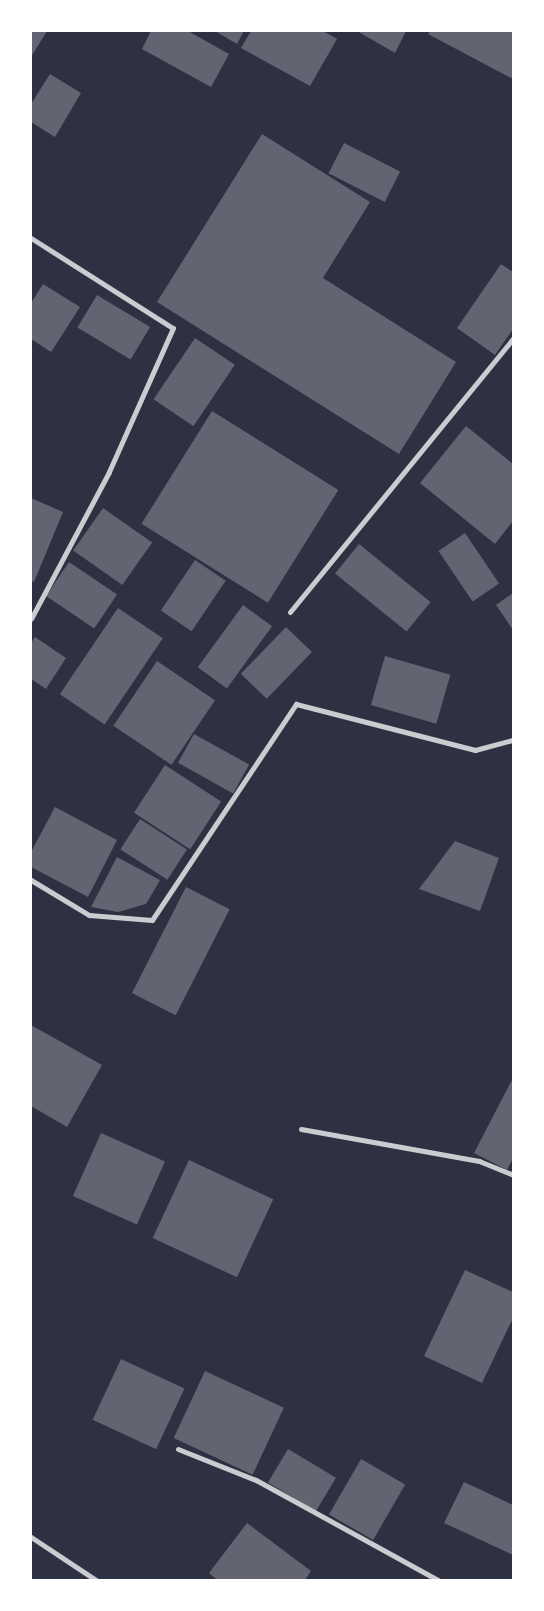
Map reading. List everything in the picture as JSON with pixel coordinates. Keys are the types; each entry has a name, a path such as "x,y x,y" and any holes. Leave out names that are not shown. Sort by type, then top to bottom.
{"street":[{"path":"31,238 174,328 109,472 31,619"},
{"path":"290,612 513,339"},
{"path":"31,880 89,915 152,920 296,704 475,750 513,740"},
{"path":"301,1129 479,1161 513,1175"},
{"path":"178,1448 256,1480 438,1580"},
{"path":"31,1537 96,1580"}],"building":[{"path":"31,31 47,31 31,57"},
{"path":"151,31 188,31 229,54 211,87 142,49"},
{"path":"215,31 244,31 237,44"},
{"path":"251,31 323,31 337,39 310,86 241,48"},
{"path":"357,31 406,31 395,53"},
{"path":"430,31 513,31 513,79 428,34"},
{"path":"50,74 81,93 55,137 31,122 31,104"},
{"path":"262,134 370,202 323,278 456,362 399,454 157,302"},
{"path":"344,143 400,172 385,202 329,173"},
{"path":"501,264 513,272 513,329 495,355 457,328"},
{"path":"43,284 80,307 51,352 31,339 31,303"},
{"path":"97,295 150,327 131,360 77,328"},
{"path":"195,338 235,365 193,426 154,399"},
{"path":"212,411 338,490 268,603 142,524"},
{"path":"466,426 513,464 513,521 495,544 420,483"},
{"path":"31,498 63,512 34,582 31,581"},
{"path":"103,508 152,542 122,585 73,551"},
{"path":"465,533 499,584 473,601 438,551"},
{"path":"359,544 430,602 407,631 335,574"},
{"path":"195,560 226,581 192,631 161,611"},
{"path":"69,562 117,594 94,628 46,596"},
{"path":"513,593 513,630 496,605"},
{"path":"243,605 272,626 227,688 198,667"},
{"path":"118,608 163,638 105,724 60,694"},
{"path":"286,627 312,652 267,699 241,674"},
{"path":"35,637 66,658 46,689 31,679 31,643"},
{"path":"385,656 450,675 436,724 371,705"},
{"path":"157,661 215,700 171,765 113,726"},
{"path":"194,734 249,765 233,793 178,763"},
{"path":"165,765 221,801 190,849 134,813"},
{"path":"55,807 117,840 88,897 31,867 31,852"},
{"path":"140,819 187,849 167,880 120,849"},
{"path":"455,841 499,858 480,911 419,889"},
{"path":"117,857 160,880 146,904 118,912 91,907"},
{"path":"186,887 230,909 176,1015 132,993"},
{"path":"31,1025 102,1065 67,1127 31,1106"},
{"path":"513,1078 513,1158 507,1170 474,1153"},
{"path":"101,1133 165,1161 137,1225 73,1196"},
{"path":"189,1160 273,1199 237,1277 153,1238"},
{"path":"465,1270 513,1292 513,1318 482,1383 424,1356"},
{"path":"121,1359 184,1389 156,1449 93,1420"},
{"path":"205,1371 284,1408 253,1475 174,1438"},
{"path":"288,1449 336,1478 316,1511 268,1482"},
{"path":"361,1459 405,1484 373,1540 329,1514"},
{"path":"464,1482 513,1505 513,1555 444,1523"},
{"path":"247,1523 311,1571 305,1580 217,1580 209,1573"}]}
